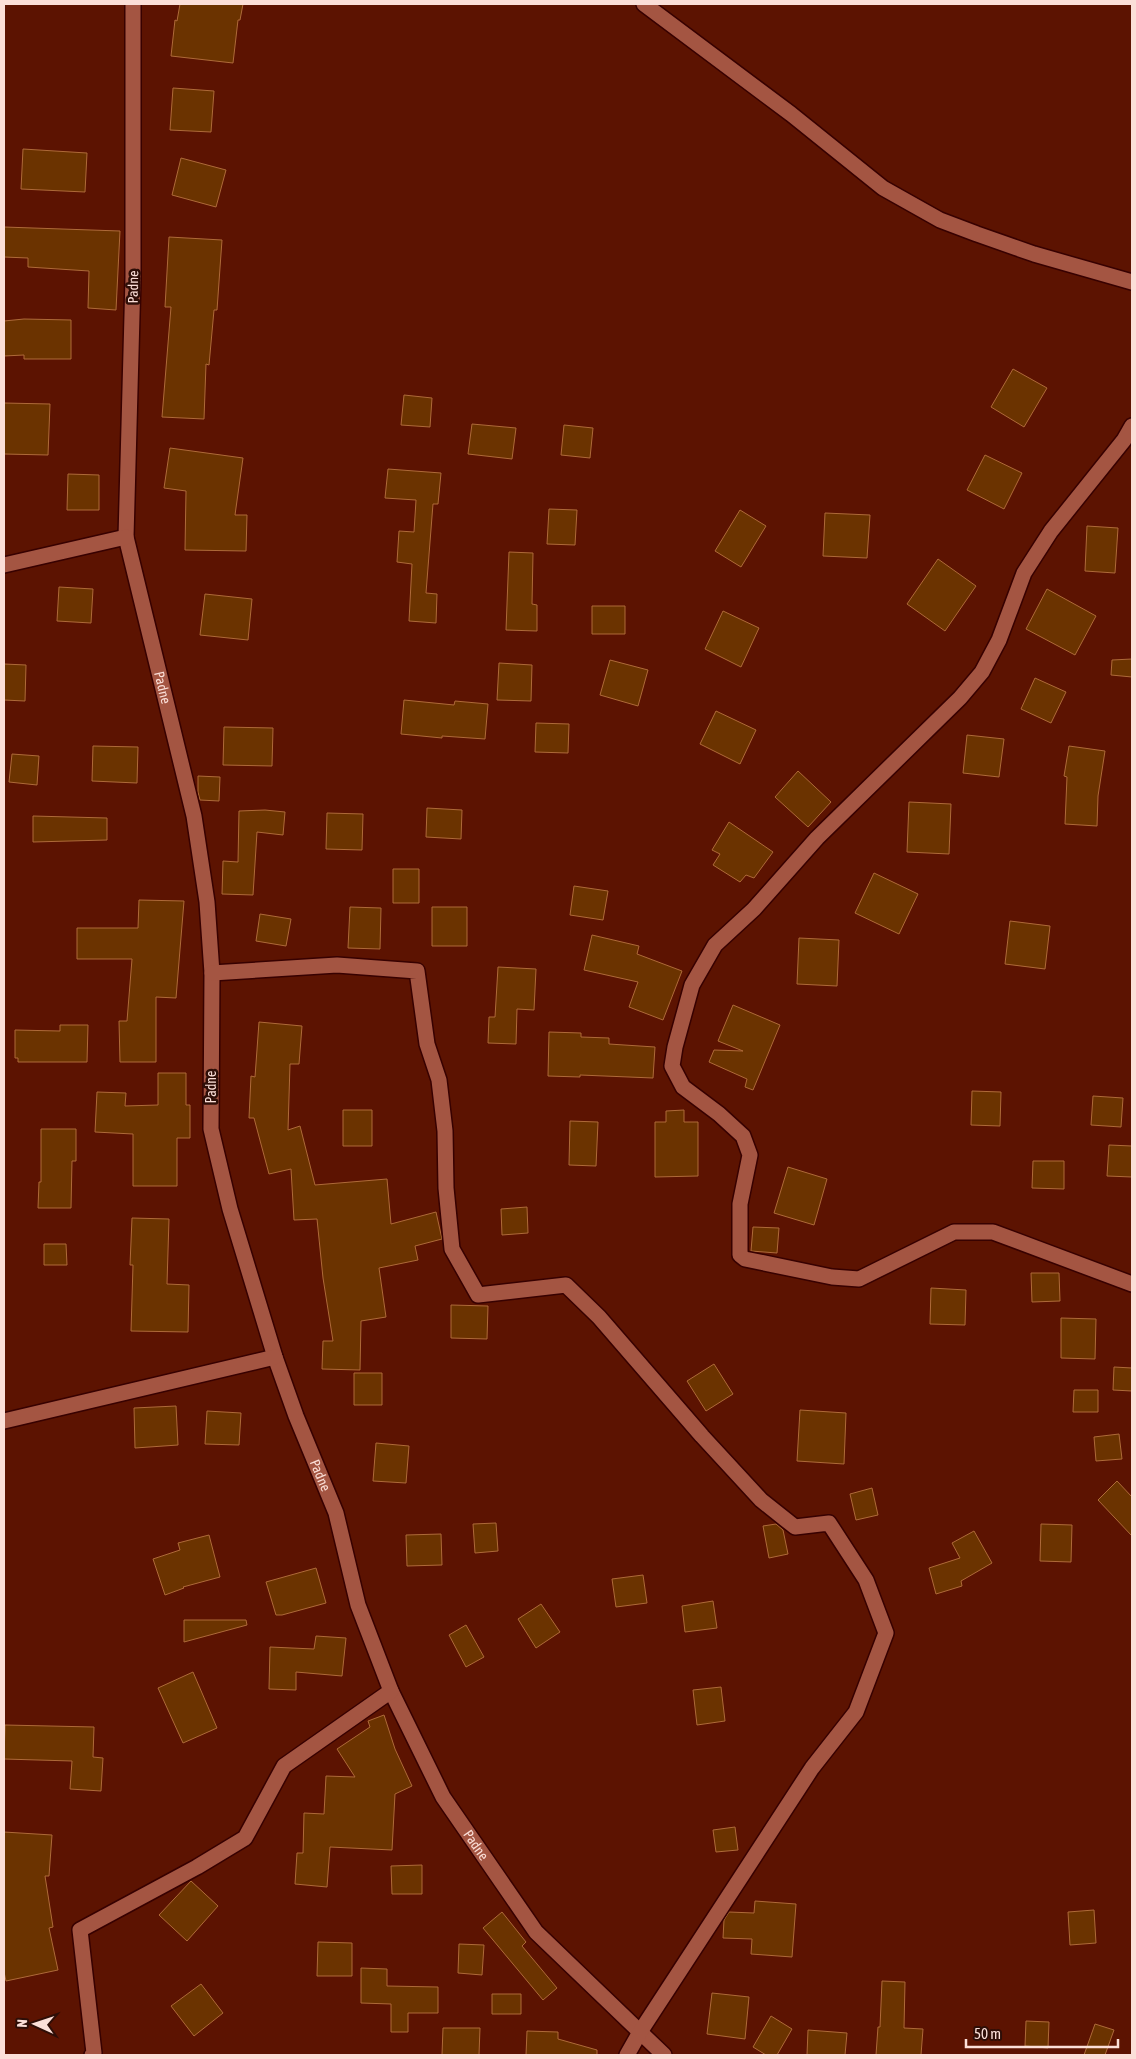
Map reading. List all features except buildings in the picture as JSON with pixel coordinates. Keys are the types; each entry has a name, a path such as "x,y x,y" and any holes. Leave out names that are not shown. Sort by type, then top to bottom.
{"street":[{"name":"Padne","path":"132,4 133,278 126,536 194,816 207,902 212,973 211,1129 230,1209 274,1357 336,1513 358,1605 391,1691 443,1796 536,1932 664,2055"},
{"path":"644,4 792,114 883,188 940,220 977,234 1034,254 1132,282"},
{"path":"1132,426 1124,440 1051,531 1024,573 1000,640 982,672 960,698 817,838 754,909 714,945 692,985 675,1047 672,1066 683,1087 719,1114 743,1136 750,1155 740,1204 740,1255 745,1259 832,1277 859,1279 954,1232 993,1232 1132,1284"},
{"path":"4,565 126,536"},
{"path":"212,973 337,965 417,971 427,1044 440,1088 445,1132 446,1188 452,1249 478,1296 566,1285 599,1317 702,1436 761,1500 795,1527 829,1523 866,1580 886,1633 856,1712 812,1768 640,2032 627,2055"},
{"path":"4,1421 274,1357"},
{"path":"92,2055 94,2053 80,1930 197,1867 245,1838 284,1766 391,1691"}]}
